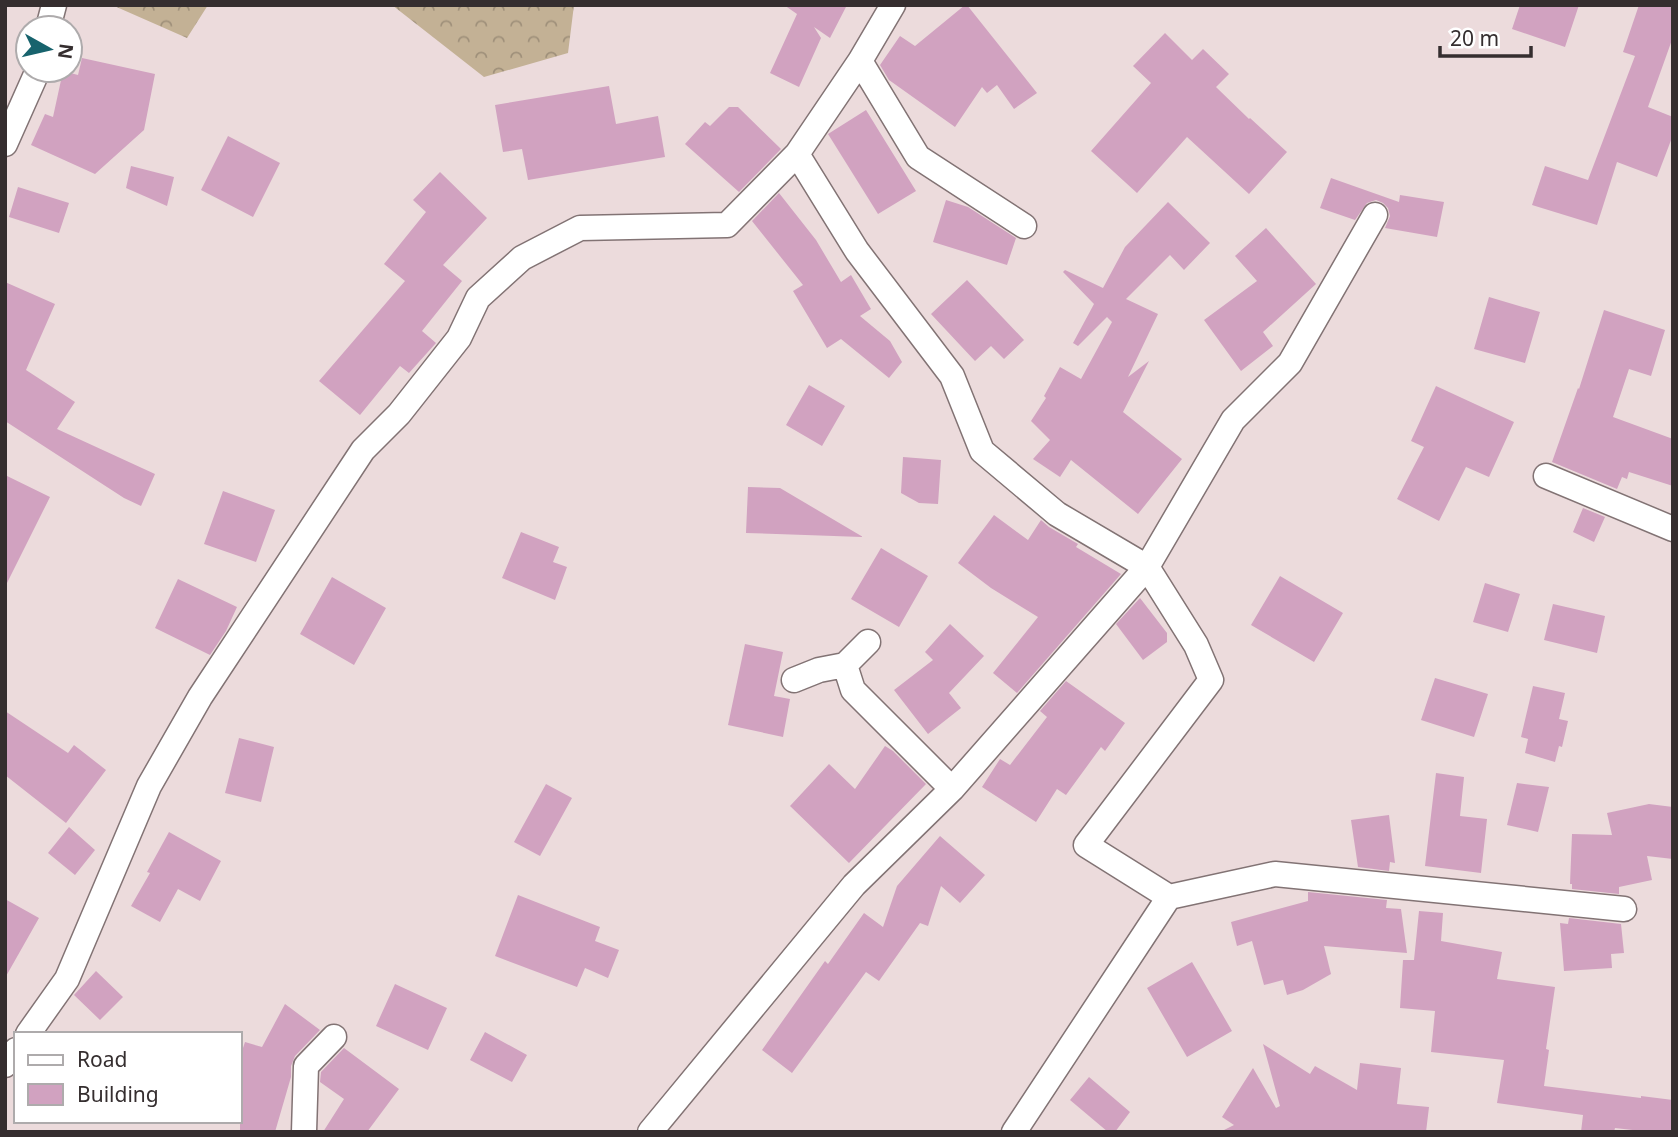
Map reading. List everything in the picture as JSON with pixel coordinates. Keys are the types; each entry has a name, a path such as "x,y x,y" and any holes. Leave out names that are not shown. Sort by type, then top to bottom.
{"street":[{"path":"29,1032 66,979 149,786 200,697 363,450 399,414 458,338 478,298 522,258 579,228 727,225 797,154 860,61 893,5"},
{"path":"860,61 918,157 1024,226"},
{"path":"5,144 31,84"},
{"path":"797,154 857,251 952,376 982,451 1057,514 1147,567 1196,645 1211,680 1086,845 1169,897 1275,874 1624,909"},
{"path":"650,1132 854,885 952,789 1147,567 1233,421 1290,363 1375,215"},
{"path":"1546,475 1673,528"},
{"path":"794,680 819,670 845,665 868,642"},
{"path":"845,665 853,690 952,789"},
{"path":"1014,1132 1169,897"},
{"path":"304,1132 306,1066 334,1037"}],"green space":[{"path":"112,5 208,5 187,38"},
{"path":"392,5 574,5 568,53 484,77"}],"building":[{"path":"784,5 847,5 830,38 814,27 821,38 799,87 770,73 797,14"},
{"path":"965,5 1037,93 1014,109 997,85 987,93 982,87 955,127 889,80 880,65 900,36 915,46"},
{"path":"1520,5 1579,5 1565,47 1512,29"},
{"path":"1639,5 1673,5 1673,37 1648,107 1673,117 1673,135 1657,177 1617,162 1597,225 1532,205 1545,166 1588,180 1635,56 1623,52"},
{"path":"1165,33 1192,60 1203,49 1229,74 1216,87 1287,152 1249,194 1187,137 1137,193 1091,151 1151,83 1133,66"},
{"path":"84,58 155,74 144,130 95,174 31,145 45,114 53,117 60,84 84,84"},
{"path":"609,86 616,124 658,116 665,157 528,180 522,149 503,152 495,105"},
{"path":"729,107 738,107 781,149 739,192 685,144 705,122 710,126"},
{"path":"866,110 916,191 878,214 828,134"},
{"path":"228,136 280,163 253,217 201,190"},
{"path":"131,166 174,177 167,206 126,188"},
{"path":"440,172 487,218 443,265 462,281 422,331 436,343 409,373 400,366 360,415 319,381 405,281 384,264 426,212 413,200"},
{"path":"1331,178 1399,202 1400,195 1444,202 1437,237 1385,228 1390,216 1388,208 1376,200 1367,203 1355,220 1320,208"},
{"path":"18,187 69,203 59,233 9,217"},
{"path":"779,193 816,240 841,282 851,275 871,309 860,316 890,341 902,362 889,378 841,339 827,348 793,291 803,285 752,221"},
{"path":"946,200 968,207 1016,238 1007,265 933,242"},
{"path":"1168,202 1210,243 1184,270 1170,255 1126,299 1158,314 1128,377 1149,361 1123,412 1182,459 1138,514 1071,460 1060,477 1033,459 1050,440 1031,421 1046,398 1044,396 1060,367 1081,379 1112,322 1107,317 1078,346 1073,343 1094,304 1063,272 1065,270 1103,288 1125,247"},
{"path":"1266,228 1316,284 1263,332 1273,346 1241,371 1204,320 1257,281 1235,256"},
{"path":"967,280 1024,340 1004,359 991,346 975,361 931,314"},
{"path":"5,282 55,304 26,370 75,402 57,429 155,474 141,506 124,498 5,421"},
{"path":"1489,297 1540,312 1525,363 1474,349"},
{"path":"1604,310 1665,330 1651,376 1629,369 1613,417 1673,439 1673,486 1629,472 1627,479 1622,477 1617,489 1552,462"},
{"path":"809,385 845,406 822,446 786,425"},
{"path":"1436,386 1514,422 1489,477 1466,467 1439,521 1397,499 1424,447 1411,441"},
{"path":"903,457 941,460 938,504 919,503 901,493"},
{"path":"5,475 50,497 5,587"},
{"path":"748,487 780,488 863,537 746,533"},
{"path":"223,491 275,510 256,562 204,544"},
{"path":"1583,508 1605,517 1594,542 1573,532"},
{"path":"994,515 1028,540 1041,520 1078,544 1076,547 1121,574 1017,693 993,673 1038,617 991,588 958,563"},
{"path":"521,532 559,547 553,562 567,567 555,600 502,578"},
{"path":"881,548 928,576 899,627 851,599"},
{"path":"1280,576 1343,613 1314,662 1251,625"},
{"path":"332,577 386,608 354,665 300,634"},
{"path":"178,579 237,607 226,631 210,655 155,628"},
{"path":"1485,583 1520,594 1508,632 1473,622"},
{"path":"1140,598 1167,633 1167,642 1143,660 1116,624"},
{"path":"1553,604 1605,616 1597,653 1544,640"},
{"path":"950,624 984,656 949,693 961,708 928,734 894,690 933,660 925,652"},
{"path":"745,644 783,652 774,696 790,699 783,737 728,725"},
{"path":"1435,678 1488,694 1474,737 1421,720"},
{"path":"1066,681 1125,723 1105,751 1101,747 1066,795 1057,789 1036,822 982,787 1000,759 1010,765 1047,717 1040,711"},
{"path":"1533,686 1565,693 1559,719 1568,721 1562,747 1559,746 1555,762 1525,753 1528,739 1521,737"},
{"path":"5,711 68,753 74,745 106,770 66,823 5,775"},
{"path":"239,738 274,747 261,802 225,793"},
{"path":"885,746 926,784 849,863 790,806 829,764 855,789"},
{"path":"1436,773 1464,777 1460,816 1487,819 1481,873 1425,866"},
{"path":"1517,783 1549,787 1538,832 1507,825"},
{"path":"546,784 572,798 540,856 514,842"},
{"path":"1649,804 1673,807 1673,859 1647,856 1652,880 1619,887 1619,894 1572,889 1572,834 1612,835 1607,813"},
{"path":"1389,815 1395,863 1390,862 1389,871 1358,867 1351,820"},
{"path":"69,827 95,850 75,875 48,853"},
{"path":"169,832 221,861 200,901 178,889 160,922 131,906"},
{"path":"940,836 985,875 960,903 941,886 928,926 920,923 879,981 866,972 792,1073 762,1050 825,961 828,964 864,913 883,927 897,886"},
{"path":"1308,892 1387,900 1386,908 1401,909 1407,953 1324,946 1331,974 1303,990 1287,995 1283,980 1264,985 1252,941 1237,946 1231,922 1308,901"},
{"path":"518,895 600,927 595,941 619,950 608,978 585,968 577,987 495,956"},
{"path":"5,899 39,918 5,978"},
{"path":"1419,911 1443,913 1441,941 1502,952 1497,979 1555,987 1544,1086 1673,1100 1673,1132 1615,1128 1614,1132 1581,1132 1583,1115 1497,1103 1504,1060 1431,1052 1435,1011 1400,1008 1403,960 1414,960"},
{"path":"1569,918 1621,924 1624,953 1611,954 1612,968 1564,971 1560,923 1568,924"},
{"path":"1192,962 1232,1031 1187,1057 1147,988"},
{"path":"96,971 123,997 100,1020 74,995"},
{"path":"395,984 447,1008 428,1050 376,1026"},
{"path":"285,1004 320,1030 295,1056 275,1132 240,1132 242,1051 245,1042 262,1047"},
{"path":"485,1032 527,1055 512,1082 470,1060"},
{"path":"1263,1044 1310,1074 1315,1066 1357,1090 1360,1063 1401,1068 1397,1104 1429,1107 1426,1132 1220,1132 1234,1125 1222,1117 1253,1068 1276,1108 1280,1106"},
{"path":"344,1048 399,1089 367,1132 323,1132 344,1099 320,1082 321,1072"},
{"path":"1089,1077 1130,1112 1115,1132 1108,1132 1070,1100"}]}
